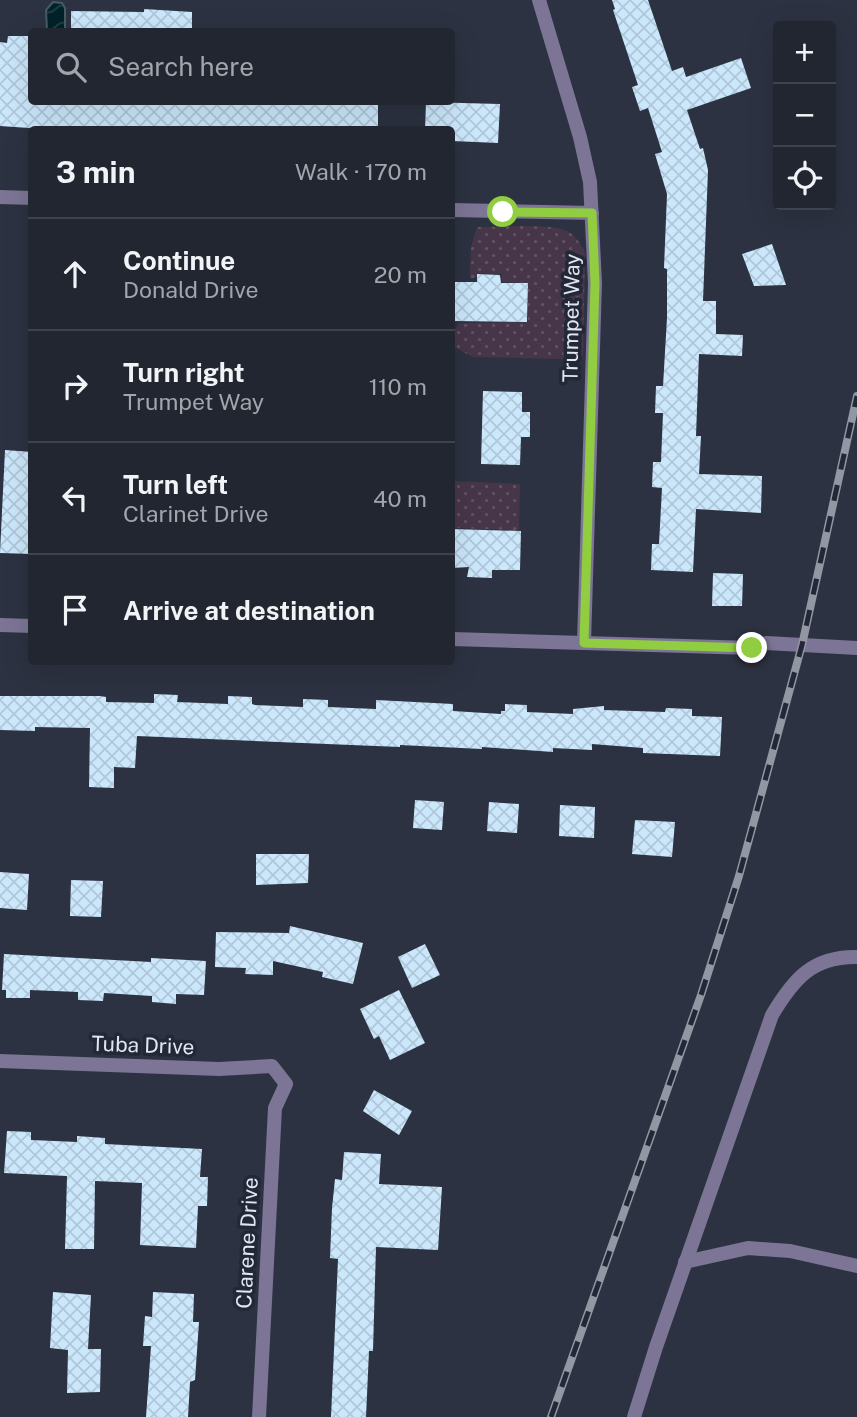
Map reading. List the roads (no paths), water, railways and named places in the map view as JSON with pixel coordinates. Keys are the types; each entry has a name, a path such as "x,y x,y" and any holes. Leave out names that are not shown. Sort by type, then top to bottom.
{"street":[{"name":"Trumpet Way","path":"539,0 580,138 590,182 595,283 584,643"},
{"path":"0,197 28,198"},
{"path":"455,211 592,213"},
{"path":"0,625 28,626"},
{"path":"455,639 752,648 766,643 857,648"},
{"path":"634,1417 772,1015 789,986 804,972 825,962 857,957"},
{"name":"Tuba Drive","path":"0,1061 219,1069 272,1066 279,1075"},
{"name":"Clarene Drive","path":"259,1417 275,1108 286,1084 279,1075"},
{"path":"685,1262 748,1248 790,1251 857,1266"}],"water":[{"path":"53,2 62,3 65,8 65,28 47,28 46,10"}],"railway":[{"path":"551,1417 701,995 739,876 802,645 857,396"}]}
